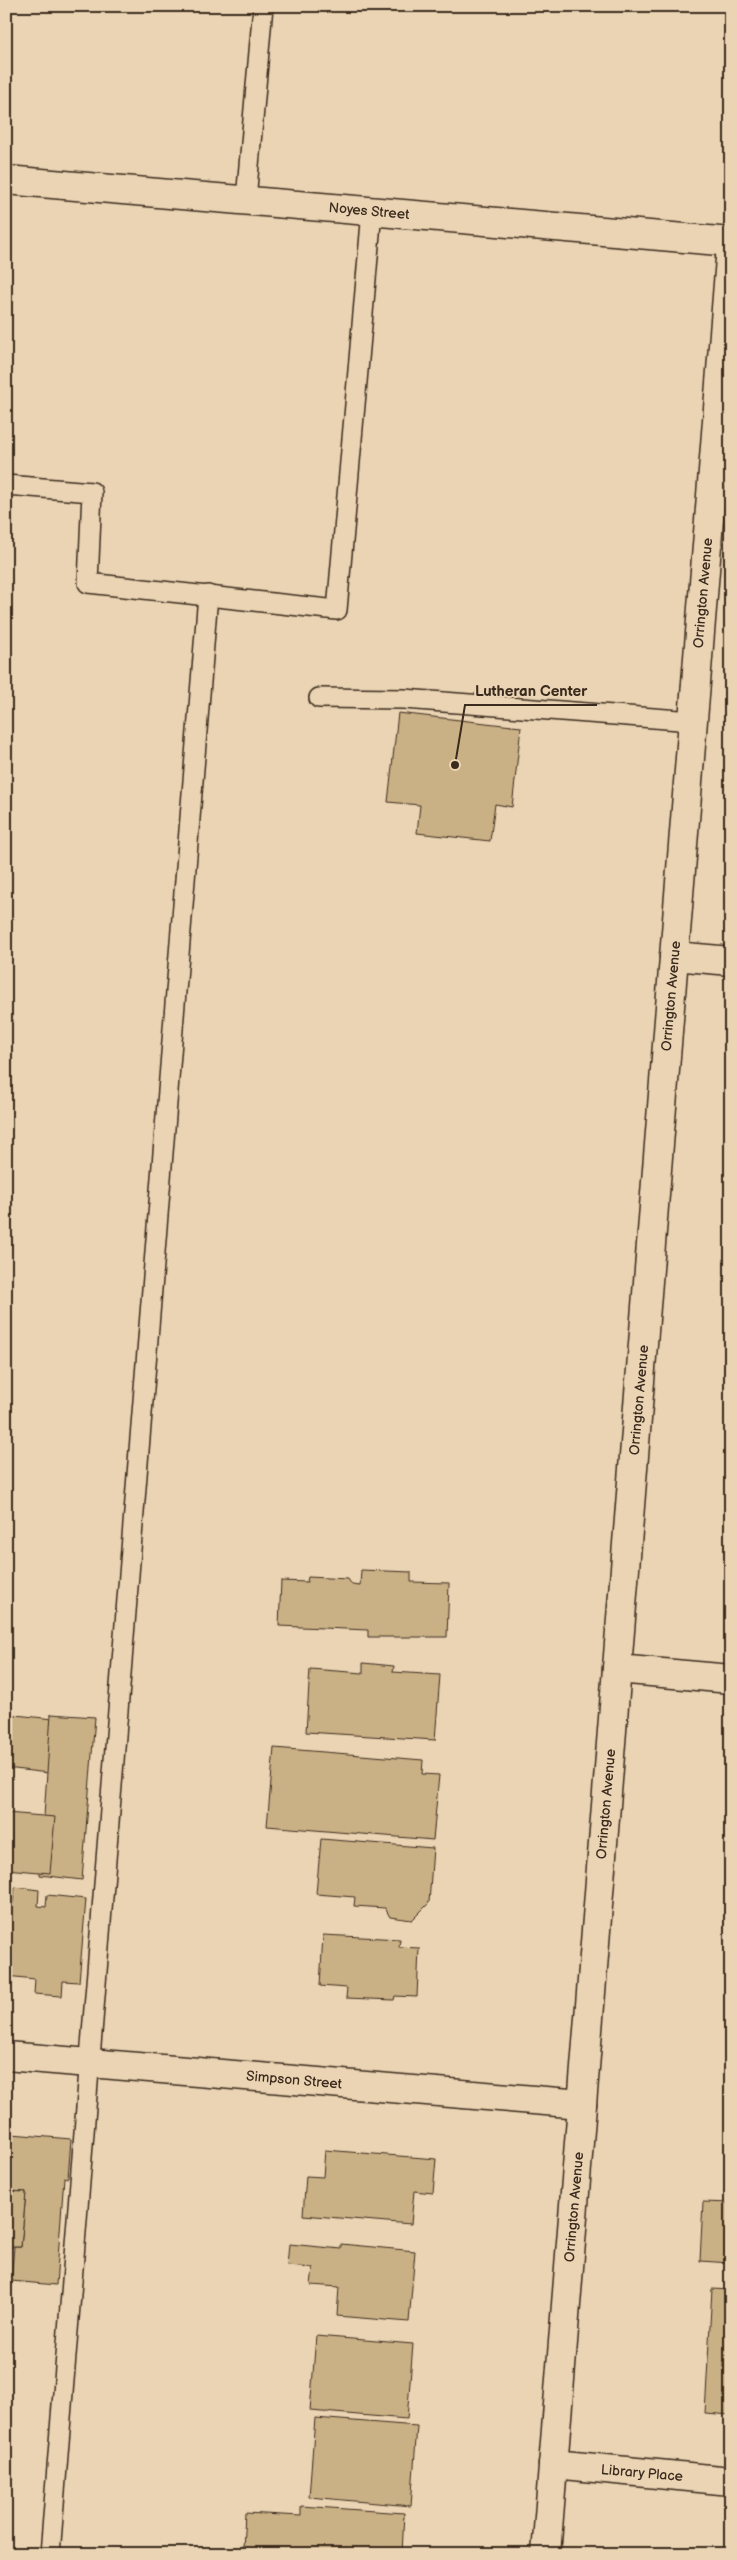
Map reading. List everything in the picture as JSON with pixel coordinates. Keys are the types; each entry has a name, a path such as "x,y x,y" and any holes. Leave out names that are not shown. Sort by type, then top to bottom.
{"street":[{"name":"Noyes Street","path":"6,180 731,242"},
{"name":"Orrington Avenue","path":"546,2554 731,246"},
{"path":"674,956 731,961"},
{"path":"617,1669 731,1679"},
{"name":"Simpson Street","path":"6,2056 582,2104"},
{"name":"Library Place","path":"553,2464 731,2481"}],"lane":[{"path":"246,200 262,6"},
{"path":"6,485 92,492 88,583 336,610 372,211"},
{"path":"50,2554 88,2063 208,595"},
{"path":"319,698 404,699 693,720"}],"building":[{"path":"398,713 521,727 512,807 495,804 490,841 417,833 420,805 388,802"},
{"path":"361,1570 411,1572 411,1582 449,1583 447,1637 368,1637 368,1630 279,1626 281,1581 307,1582 308,1577 348,1579 352,1585 360,1586"},
{"path":"363,1663 394,1666 393,1672 440,1675 435,1740 306,1732 310,1669 363,1673"},
{"path":"6,1714 63,1720 57,1774 6,1768"},
{"path":"51,1714 95,1717 82,1880 40,1875"},
{"path":"274,1748 423,1760 422,1774 439,1775 433,1840 267,1826"},
{"path":"6,1813 55,1817 50,1873 6,1869"},
{"path":"321,1839 433,1848 429,1903 412,1920 390,1917 385,1908 354,1906 355,1897 316,1894"},
{"path":"15,1887 39,1890 38,1906 46,1907 47,1895 86,1899 79,1982 63,1981 62,1996 34,1994 35,1979 6,1976 6,1903 13,1903"},
{"path":"323,1935 400,1939 399,1947 419,1948 417,1997 395,1996 394,2000 346,1998 347,1988 320,1986"},
{"path":"12,2134 71,2139 68,2178 64,2177 56,2285 11,2281 14,2247 21,2247 26,2192 8,2191"},
{"path":"325,2150 436,2159 433,2193 414,2191 411,2224 303,2215 306,2176 323,2177"},
{"path":"6,2191 26,2192 21,2247 6,2247"},
{"path":"703,2202 731,2203 731,2263 700,2261"},
{"path":"289,2244 341,2249 341,2244 415,2251 409,2322 337,2316 339,2287 311,2285 313,2268 287,2266"},
{"path":"712,2289 731,2290 731,2415 705,2413"},
{"path":"316,2336 413,2344 407,2419 310,2411"},
{"path":"315,2418 417,2426 411,2506 309,2497"},
{"path":"301,2506 404,2513 402,2554 272,2554 272,2551 243,2549 245,2513 301,2516"}],"place":[{"name":"Lutheran Center","path":"455,765"}]}
